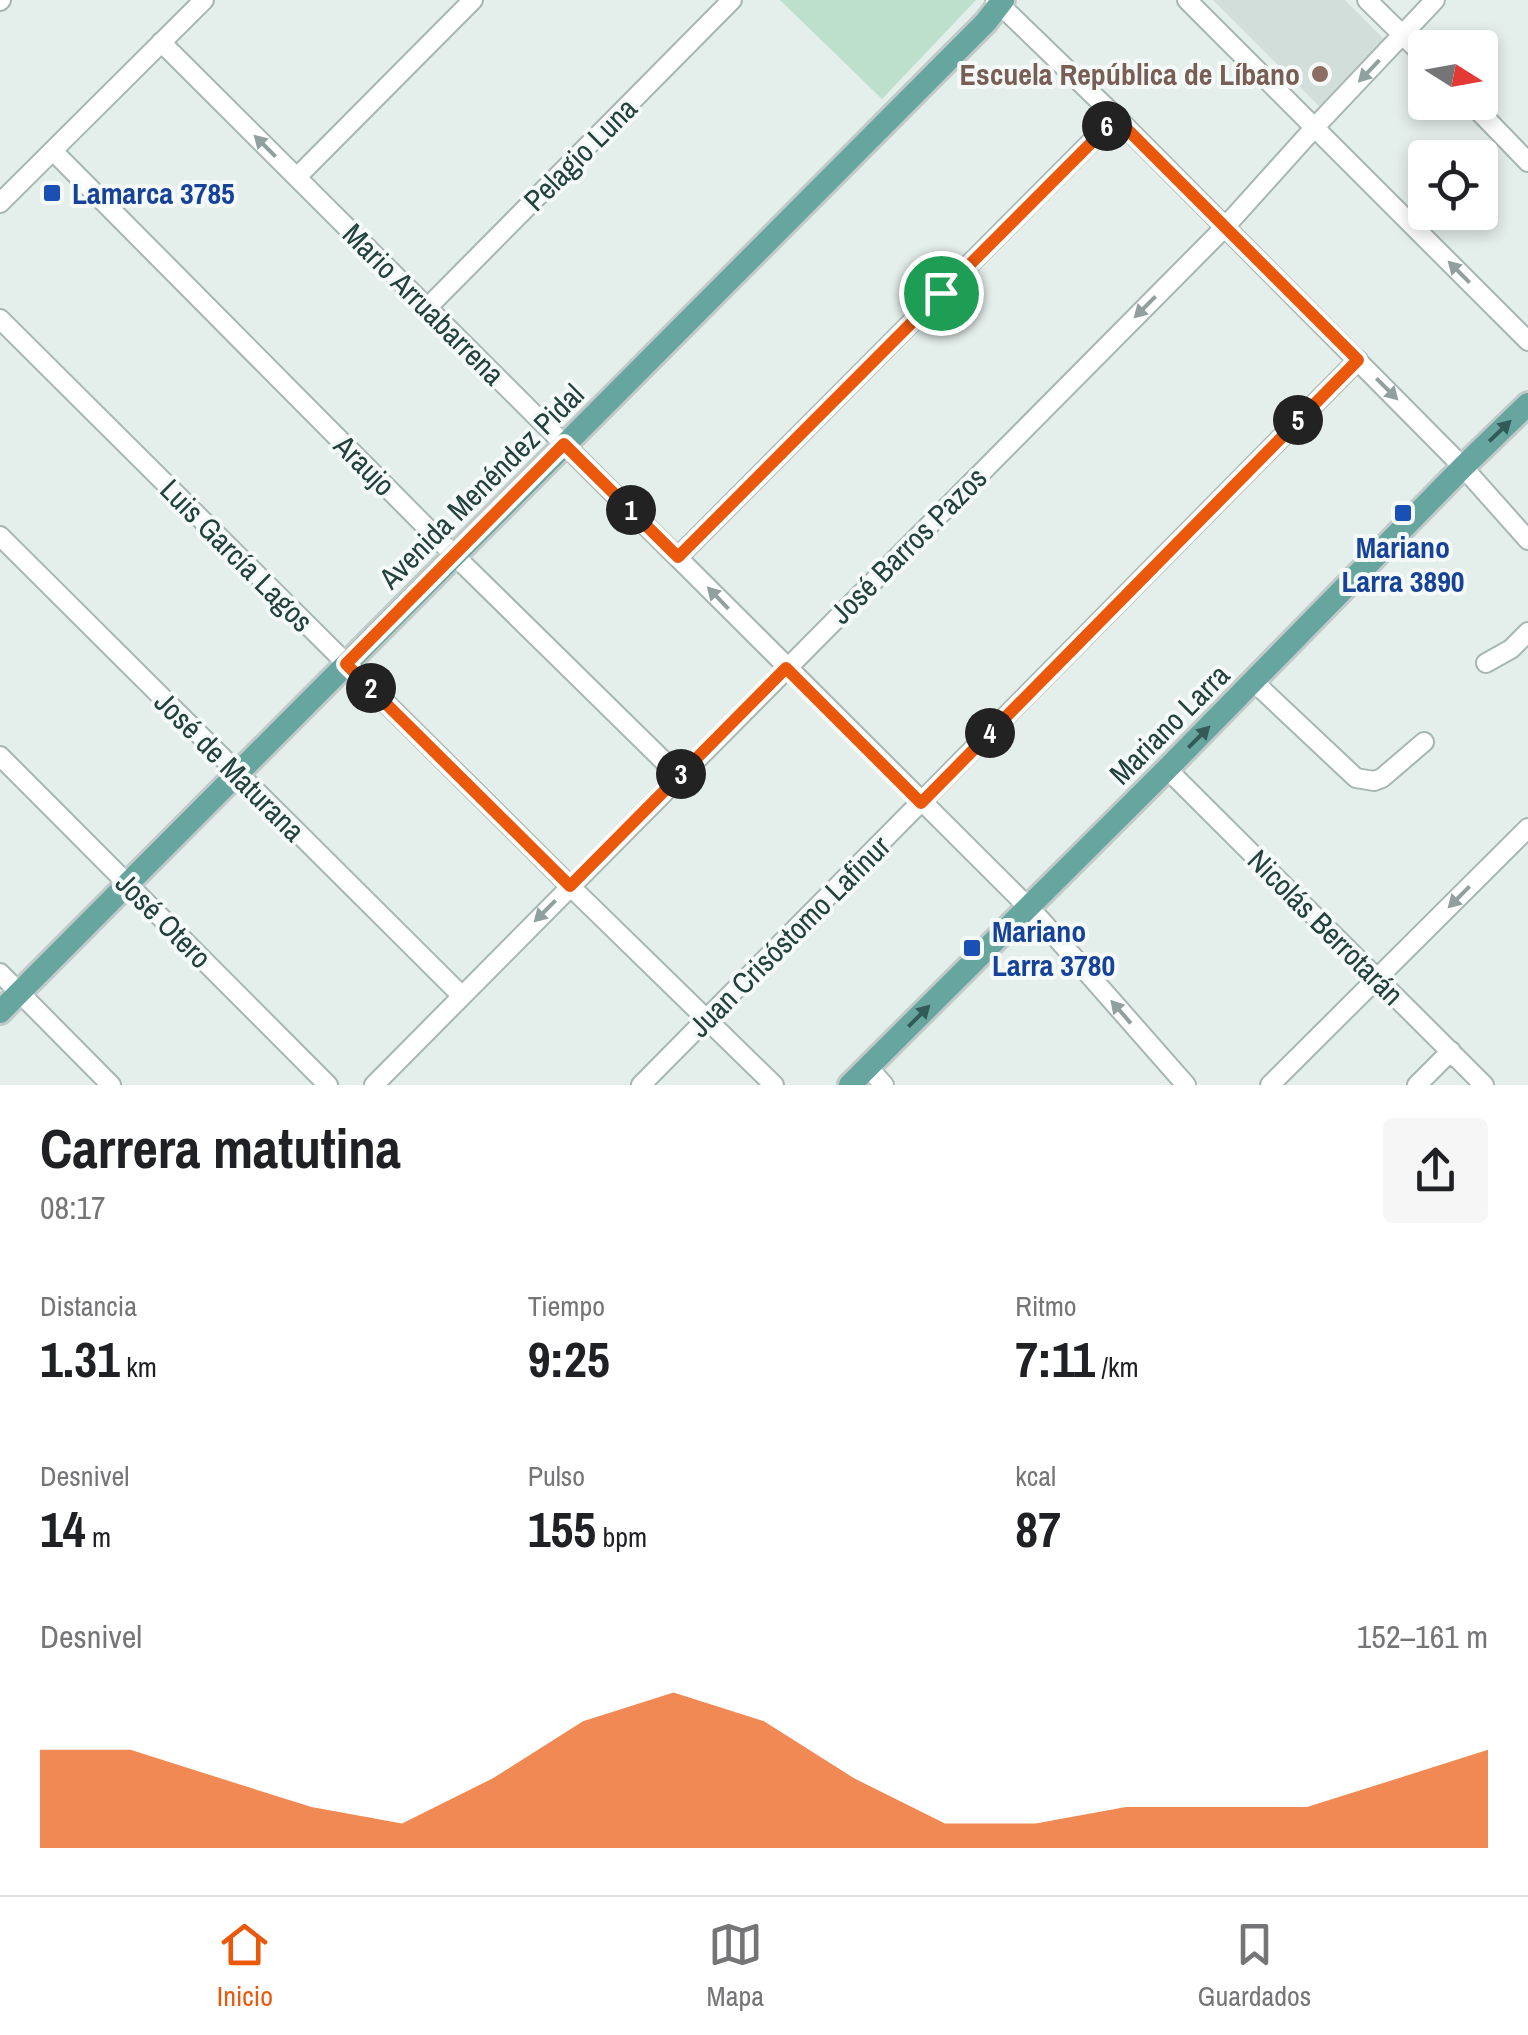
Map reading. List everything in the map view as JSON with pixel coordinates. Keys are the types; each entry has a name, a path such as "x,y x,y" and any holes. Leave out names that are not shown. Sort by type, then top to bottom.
{"main road":[{"name":"Avenida Menéndez Pidal","path":"0,1012 958,50 999,2"},
{"name":"Mariano Larra","path":"850,1085 1528,404"}],"street":[{"path":"0,203 204,0"},
{"path":"297,177 472,0"},
{"name":"Pelagio Luna","path":"428,307 732,0"},
{"path":"1188,0 1528,340"},
{"path":"1367,0 1408,40"},
{"name":"José Barros Pazos","path":"374,1085 1225,227 1435,0"},
{"path":"999,2 1358,360 1528,540"},
{"name":"Mario Arruabarrena","path":"161,42 1027,906 1186,1085"},
{"path":"678,557 1116,118"},
{"path":"1487,120 1528,162"},
{"name":"Araujo","path":"53,151 679,776"},
{"name":"Luis García Lagos","path":"0,319 774,1085"},
{"name":"Juan Crisóstomo Lafinur","path":"641,1085 1358,360"},
{"name":"José de Maturana","path":"0,536 460,995"},
{"path":"1486,663 1511,649 1528,632"},
{"path":"1254,682 1356,778 1382,778 1424,742"},
{"name":"José Otero","path":"4,768 127,884 328,1085"},
{"name":"Nicolás Berrotarán","path":"1167,769 1484,1085"},
{"path":"1270,1085 1528,828"},
{"path":"0,973 111,1085"},
{"path":"1417,1085 1450,1051"},
{"path":"868,1067 884,1085"}],"shaded area":[{"name":"Escuela República de Líbano","path":"1213,0 1345,0 1385,40 1320,107"}],"green space":[{"path":"780,0 976,0 882,99"}],"place":[{"name":"Escuela República de Líbano","path":"1320,74"},
{"name":"Lamarca 3785","path":"52,193"},
{"name":"Mariano Larra 3890","path":"1403,513"},
{"name":"Mariano Larra 3780","path":"972,948"}],"route":[{"path":"1116,118 1358,360 921,803 786,668 570,886 346,664 564,444 678,557 941,293 1116,118"}]}
